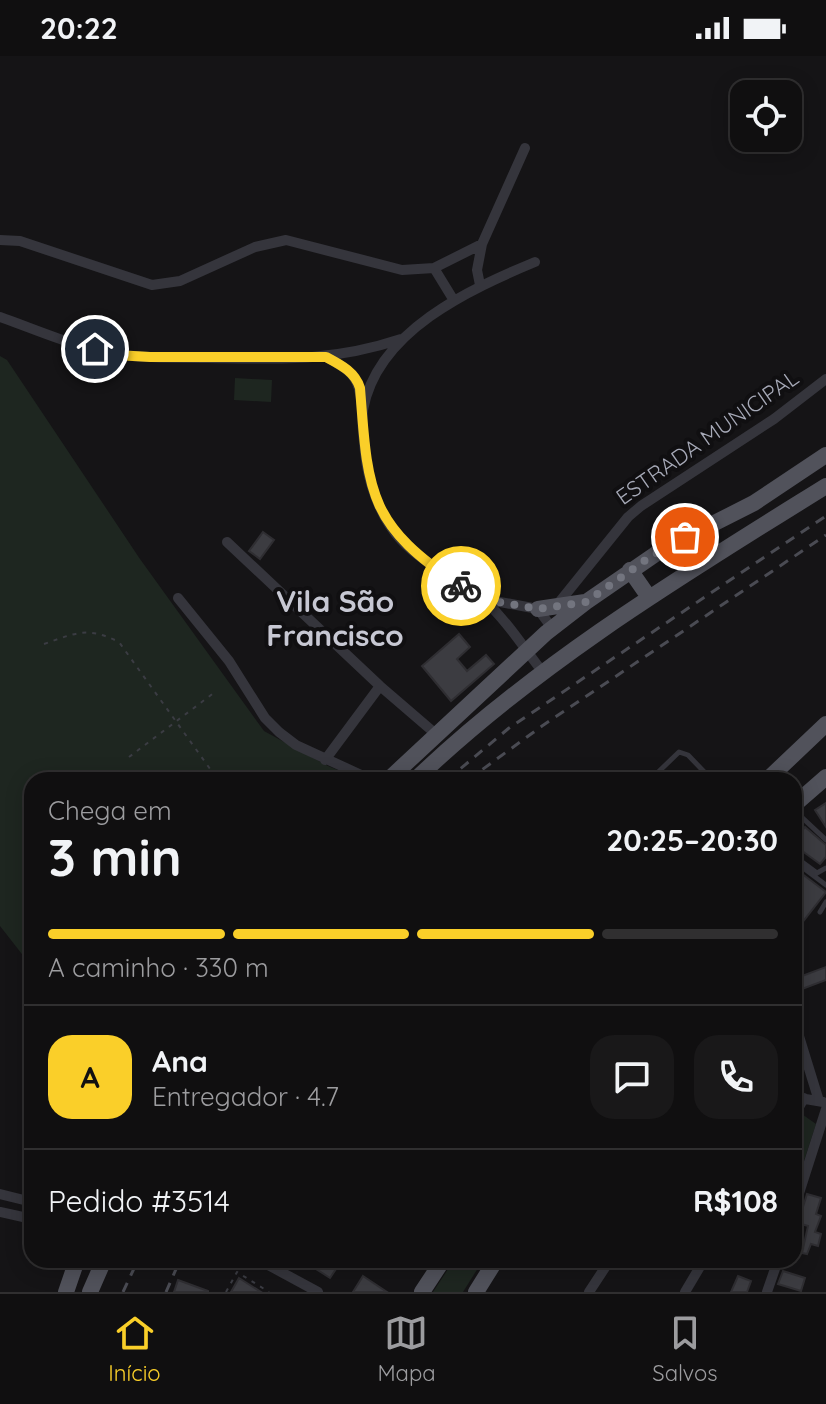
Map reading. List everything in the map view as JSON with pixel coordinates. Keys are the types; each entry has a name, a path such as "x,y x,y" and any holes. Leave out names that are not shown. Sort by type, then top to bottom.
{"main road":[{"path":"397,772 549,631 586,602 674,543 754,503 826,455"},
{"path":"424,772 488,714 547,668 826,486"},
{"path":"599,633 612,618 646,593 746,530 772,520"},
{"path":"630,570 646,593"},
{"path":"538,609 586,602"},
{"path":"547,668 542,643 549,631"},
{"path":"775,772 826,724"},
{"path":"802,800 826,777"},
{"path":"66,1292 74,1268"},
{"path":"90,1292 100,1268"},
{"path":"422,1292 438,1268"},
{"path":"476,1292 491,1268"}],"street":[{"path":"480,285 477,270 482,244 525,148"},
{"path":"0,240 20,241 152,285 180,281 255,247 286,240 402,270 434,268 482,244"},
{"path":"363,413 376,374 401,339 453,299 535,262"},
{"path":"434,268 453,299"},
{"path":"0,317 116,355 326,357 366,351 401,339"},
{"path":"326,357 356,377 360,388 367,468 388,524 415,554 482,599 518,636 527,652 547,668"},
{"name":"ESTRADA MUNICIPAL","path":"556,607 628,517 641,506 774,419 826,379"},
{"path":"227,542 380,686 437,735"},
{"path":"178,598 229,661 265,718 279,732 296,745 353,772"},
{"path":"482,599 538,609 549,631"},
{"path":"325,760 380,686"},
{"path":"802,1043 824,1105 802,1181"},
{"path":"802,1099 824,1105"},
{"path":"0,1194 24,1200"},
{"path":"0,1212 24,1217"},
{"path":"274,1268 318,1292"},
{"path":"281,1272 283,1268"},
{"path":"589,1292 605,1268"},
{"path":"685,1292 699,1268"},
{"path":"767,1292 775,1268"}],"lane":[{"path":"658,772 679,752 688,755 704,772"},
{"path":"802,816 826,840"},
{"path":"802,863 817,873 826,868"},
{"path":"802,865 826,885"},
{"path":"820,912 826,902"}],"path":[{"path":"44,644 78,633 98,631 119,642 213,772"},
{"path":"129,757 215,692"},
{"path":"226,1292 237,1272 269,1292"}],"shaded area":[{"path":"0,356 7,360 140,559 264,731 343,772 24,772 24,957 0,926"},
{"path":"235,378 272,380 271,402 234,400"},
{"path":"802,1114 816,1124 802,1163"},
{"path":"449,1268 478,1268 463,1292 433,1292"}],"building":[{"path":"263,532 274,540 260,559 249,551"},
{"path":"459,634 470,647 457,659 467,671 486,655 494,664 451,701 422,666"},
{"path":"826,803 826,827 815,810"},
{"path":"805,827 826,845 826,857 820,864 802,851 802,831"},
{"path":"802,874 826,892 802,923"},
{"path":"826,967 826,980 802,989 802,976"},
{"path":"807,1194 821,1198 816,1214 821,1216 815,1232 821,1234 818,1246 811,1244 807,1254 802,1253 808,1226 802,1224"},
{"path":"314,1268 337,1268 330,1278"},
{"path":"783,1271 805,1278 801,1291 778,1284"},
{"path":"363,1276 387,1292 353,1292"},
{"path":"738,1276 751,1281 747,1292 731,1292"},
{"path":"239,1278 261,1292 231,1292"},
{"path":"178,1280 208,1291 208,1292 174,1292"}],"railway":[{"path":"457,772 509,728 826,516"},
{"path":"479,772 542,726 826,535"},
{"path":"123,1292 134,1268"},
{"path":"166,1292 176,1268"}],"way so far":[{"path":"461,586 482,599 538,609 586,602 650,557 685,537"}],"district":[{"name":"Vila São Francisco","path":"335,618"}],"route":[{"path":"95,349 116,355 150,357 326,357 344,367 359,382 367,468 388,524 415,554 461,586"}]}
